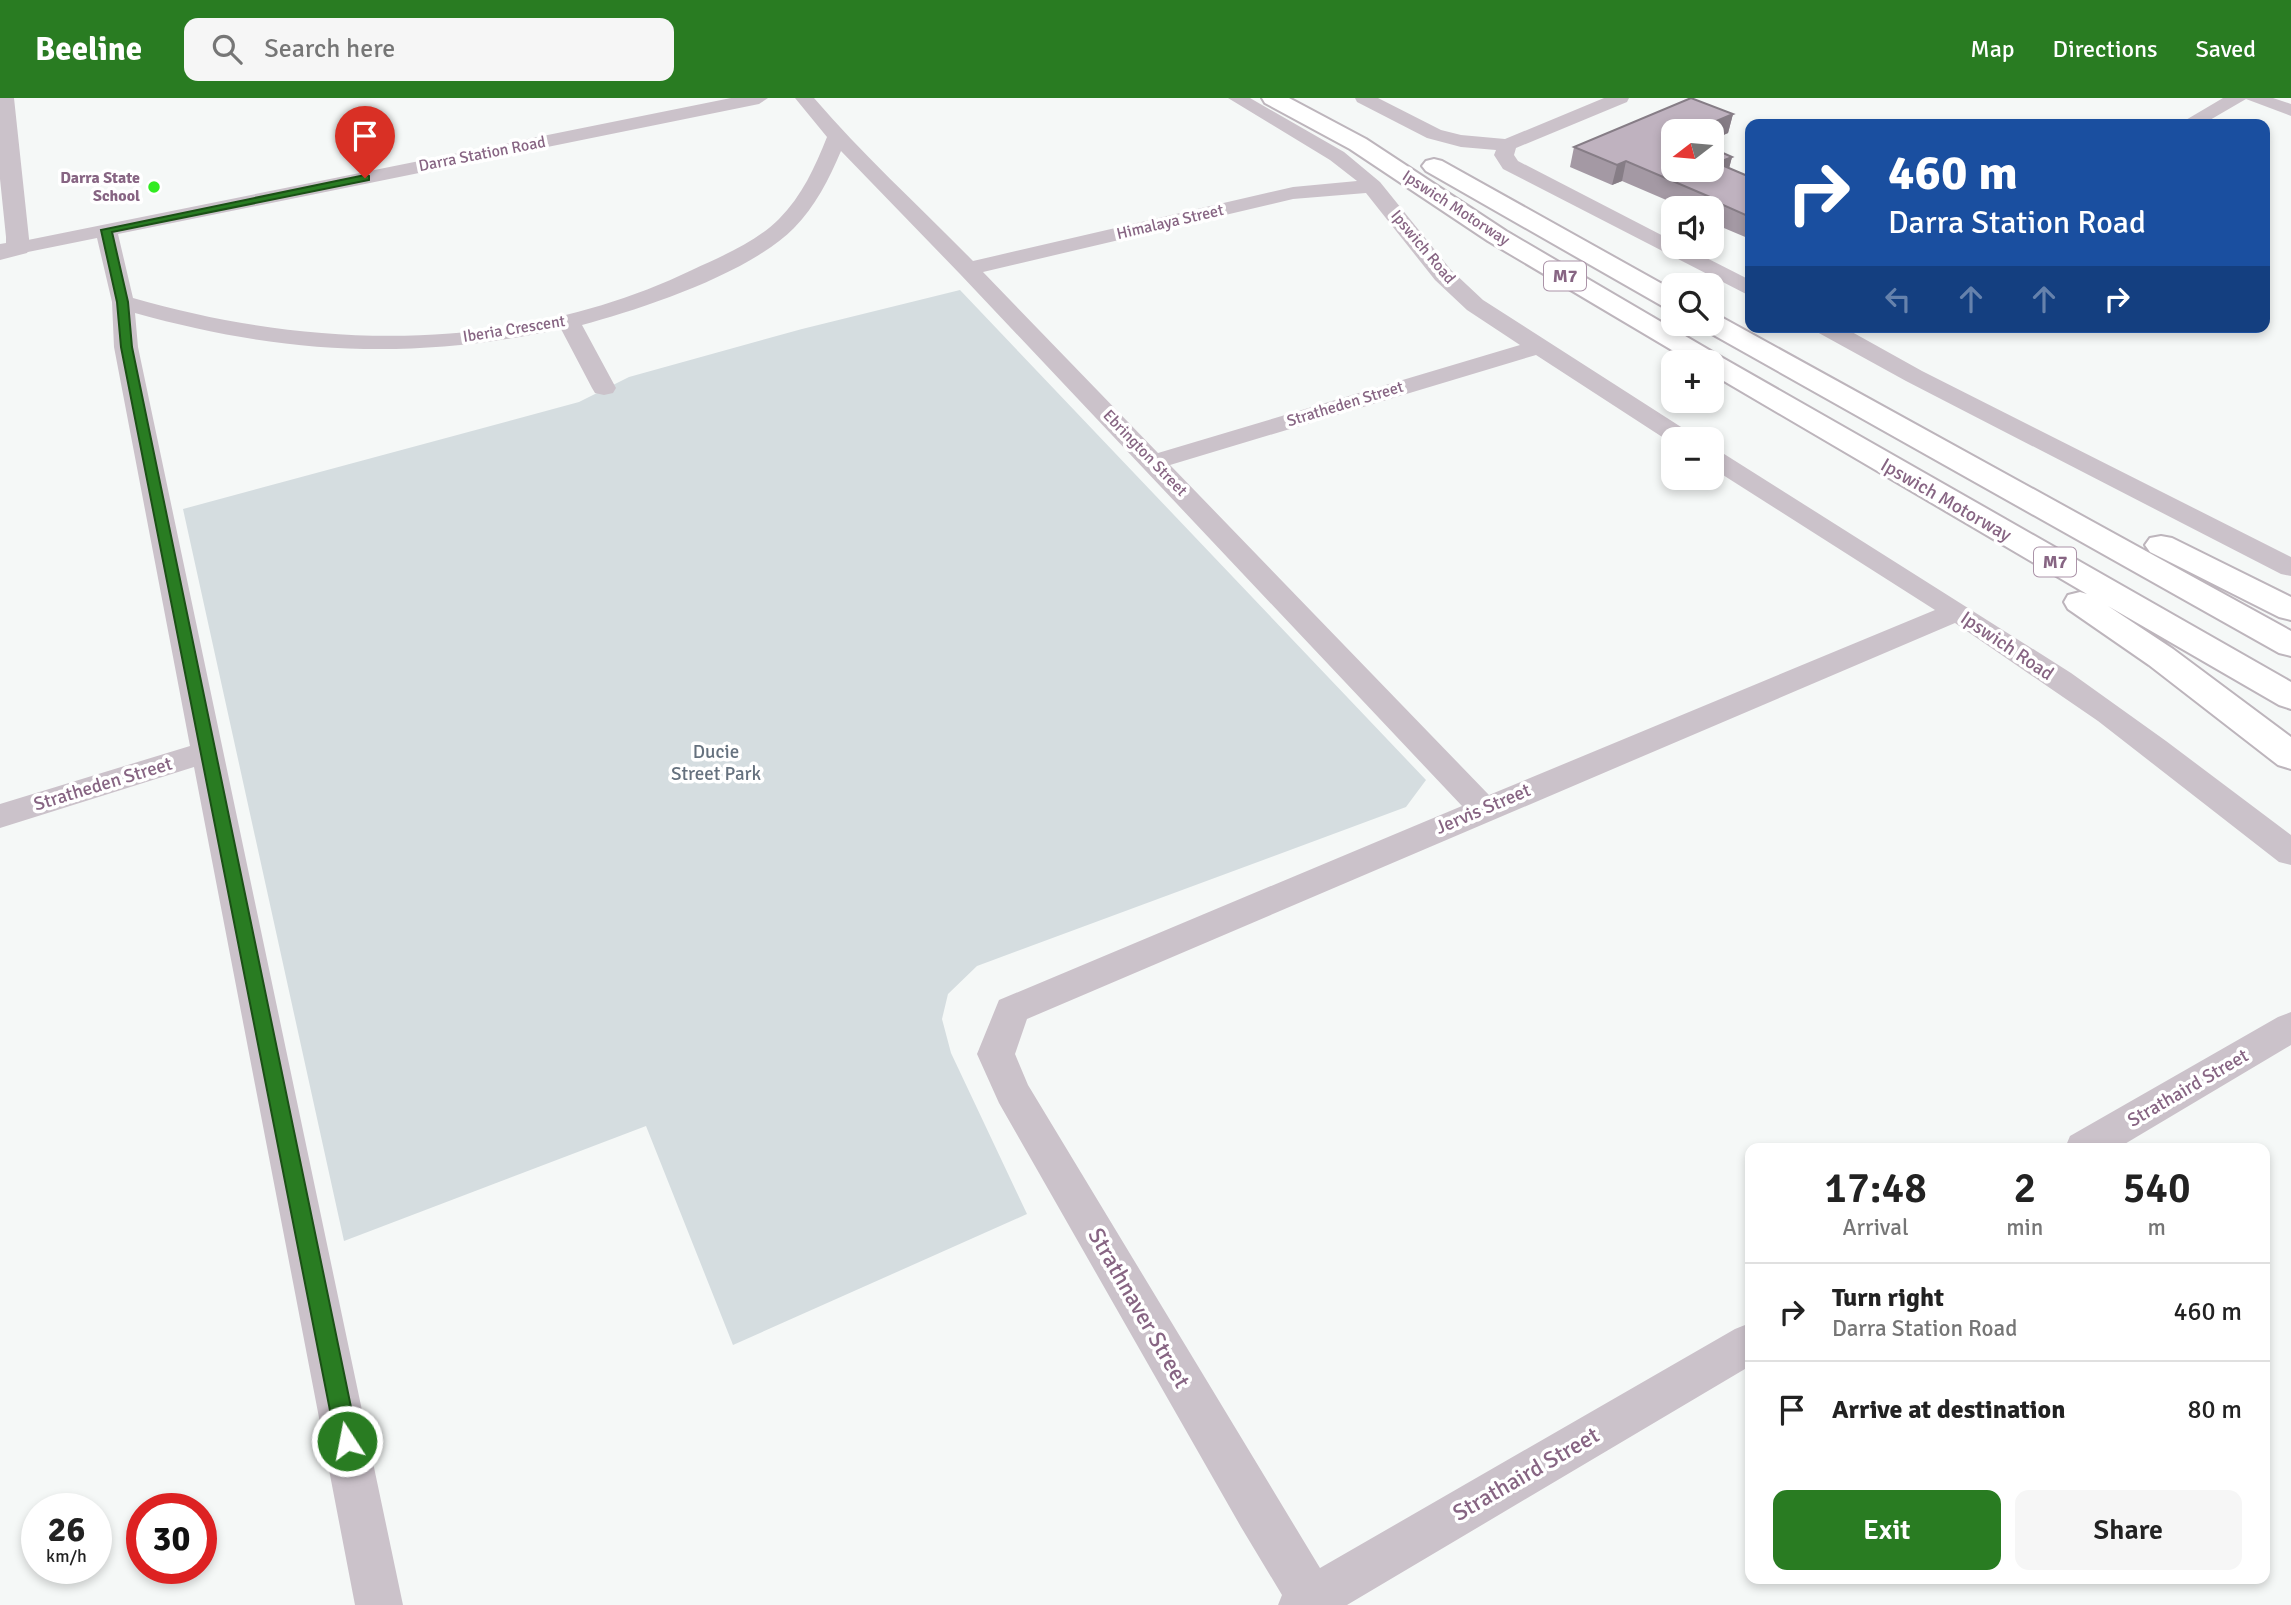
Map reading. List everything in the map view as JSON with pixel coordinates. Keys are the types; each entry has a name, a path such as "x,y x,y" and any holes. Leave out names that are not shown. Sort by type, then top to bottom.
{"highway":[{"name":"Ipswich Motorway","path":"1273,98 1358,144 1497,236 1691,350"},
{"name":"Ipswich Motorway","path":"1302,98 1325,105 1661,294"},
{"name":"Ipswich Motorway","path":"1724,330 2291,645"},
{"name":"Ipswich Motorway","path":"1724,370 2291,698"},
{"path":"1819,426 1833,449 2071,596 2170,664 2291,756"},
{"path":"2041,506 2124,527 2291,610"}],"street":[{"path":"3,98 9,250"},
{"name":"Darra Station Road","path":"9,250 759,98"},
{"name":"Ebrington Street","path":"804,98 836,137 872,169 1484,809"},
{"name":"Ipswich Road","path":"1237,98 1337,156 1373,186 1443,275 1475,305 1664,427"},
{"path":"1364,98 1434,134 1461,141 1507,145 1620,98"},
{"path":"2198,119 2236,98"},
{"path":"2254,98 2291,110"},
{"name":"Iberia Crescent","path":"123,302 192,323 308,341 384,343 508,332 568,321 640,301 691,282 747,252 785,225 809,196 821,177 836,137"},
{"path":"1507,145 1504,155 1510,166 1745,286"},
{"path":"821,177 846,170 872,169"},
{"name":"Himalaya Street","path":"968,269 1293,193 1373,186"},
{"path":"106,230 123,302 144,339 206,752 298,1194 379,1605"},
{"path":"568,321 604,388"},
{"path":"144,339 192,323"},
{"path":"1836,333 1914,376 2291,568"},
{"name":"Stratheden Street","path":"1154,462 1537,347"},
{"name":"Ipswich Road","path":"1724,465 1956,612 2107,713 2291,853"},
{"name":"Jervis Street","path":"1012,1010 1067,984 1956,612"},
{"name":"Stratheden Street","path":"0,816 206,752"},
{"name":"Strathnaver Street","path":"1012,1010 996,1054 1012,1092 1257,1511 1307,1602"},
{"name":"Strathaird Street","path":"2093,1143 2291,1027"},
{"name":"Strathaird Street","path":"1307,1602 1745,1346"}],"green space":[{"name":"Ducie Street Park","path":"960,290 1426,780 1406,807 977,966 948,994 942,1019 951,1053 1027,1214 733,1345 646,1126 344,1241 183,509 579,402 629,377 802,329"}],"building":[{"path":"1691,98 1733,114 1721,119 1661,119 1661,176 1626,161 1617,165 1574,147"},
{"path":"1724,166 1745,175 1745,215 1724,205 1724,196 1708,196 1675,182 1724,182"}],"place":[{"name":"Darra State School","path":"154,187"}],"route":[{"path":"347,1441 206,752 127,347 123,302 106,230 365,178"}]}
